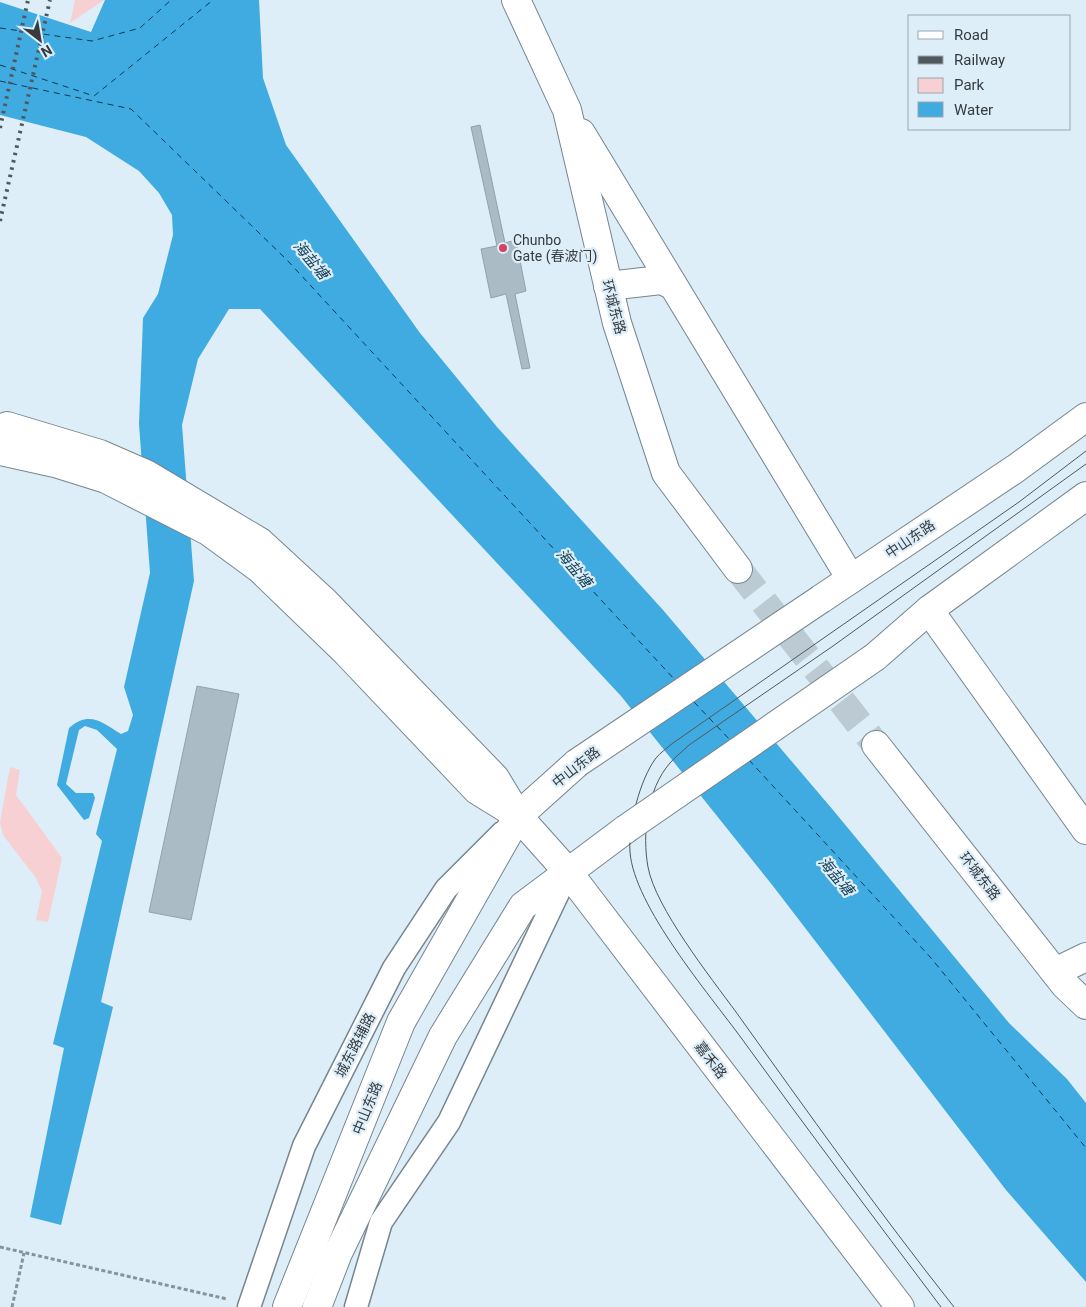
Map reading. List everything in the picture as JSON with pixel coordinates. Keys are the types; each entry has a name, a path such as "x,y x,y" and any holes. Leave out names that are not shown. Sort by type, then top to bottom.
{"main road":[{"name":"环城东路","path":"516,0 567,110 617,323 666,473 738,569"},
{"path":"567,110 670,284 851,579"},
{"path":"608,286 661,280 670,284"},
{"name":"中山东路","path":"288,1307 401,1022 518,816 577,763 1015,469 1086,416"},
{"name":"嘉禾路","path":"4,439 55,463 106,479 208,531 260,569 346,652 477,790 518,816 568,872 900,1307"},
{"path":"316,1307 338,1253 444,1036 523,906 626,828 875,657 929,610 1086,496"},
{"path":"929,610 1086,830"},
{"name":"环城东路","path":"876,745 1065,985 1086,1005"},
{"path":"1055,972 1086,957"}],"street":[{"name":"城东路辅路","path":"249,1305 304,1146 394,968 446,889 518,816"},
{"path":"356,1307 382,1222 449,1122 568,872"}],"path":[{"path":"0,1247 249,1305"},
{"path":"12,1307 24,1253"}],"green space":[{"path":"75,0 104,0 70,23"},
{"path":"10,767 20,770 16,795 62,858 48,922 36,920 42,891 36,878 3,835 0,822"}],"water":[{"name":"海盐塘","path":"105,0 259,0 263,78 286,145 420,333 497,427 663,610 833,810 1009,1023 1067,1079 1086,1103 1086,1282 1006,1190 773,886 621,696 260,309 229,309 198,359 182,425 194,581 101,1002 113,1007 61,1225 30,1217 64,1048 53,1044 102,841 96,834 117,749 97,730 85,726 79,730 66,784 76,793 93,793 95,798 89,818 84,820 57,785 69,728 83,720 90,719 96,720 121,734 128,731 133,715 124,687 150,573 139,424 143,318 158,294 173,235 172,215 159,193 139,171 86,137 0,115 0,2 91,32"}],"building":[{"name":"Chunbo Gate (春波门)","path":"480,125 505,243 516,240 526,291 515,294 530,368 522,369 506,294 491,298 481,249 497,246 471,127"},
{"path":"197,686 239,694 191,920 149,912"}],"ferry route":[{"path":"0,28 92,41 140,28 171,0"},
{"path":"0,65 94,96 213,0"},
{"path":"0,81 131,109 287,260 675,680"},
{"path":"694,702 731,741"},
{"path":"749,760 931,958 1086,1148"}],"tunnel":[{"path":"738,569 876,745"}],"tram line":[{"path":"941,1307 693,974 658,923 635,874 630,852 633,816 640,790 650,767 658,756 673,743 1019,502 1086,451"},
{"path":"954,1307 843,1161 699,962 672,921 661,902 648,867 646,854 648,812 651,799 662,774 672,760 689,745 833,646 1086,464"}],"railway":[{"path":"0,128 28,0"},
{"path":"0,221 50,0"}],"place":[{"name":"Chunbo Gate (春波门)","path":"503,248"}]}
